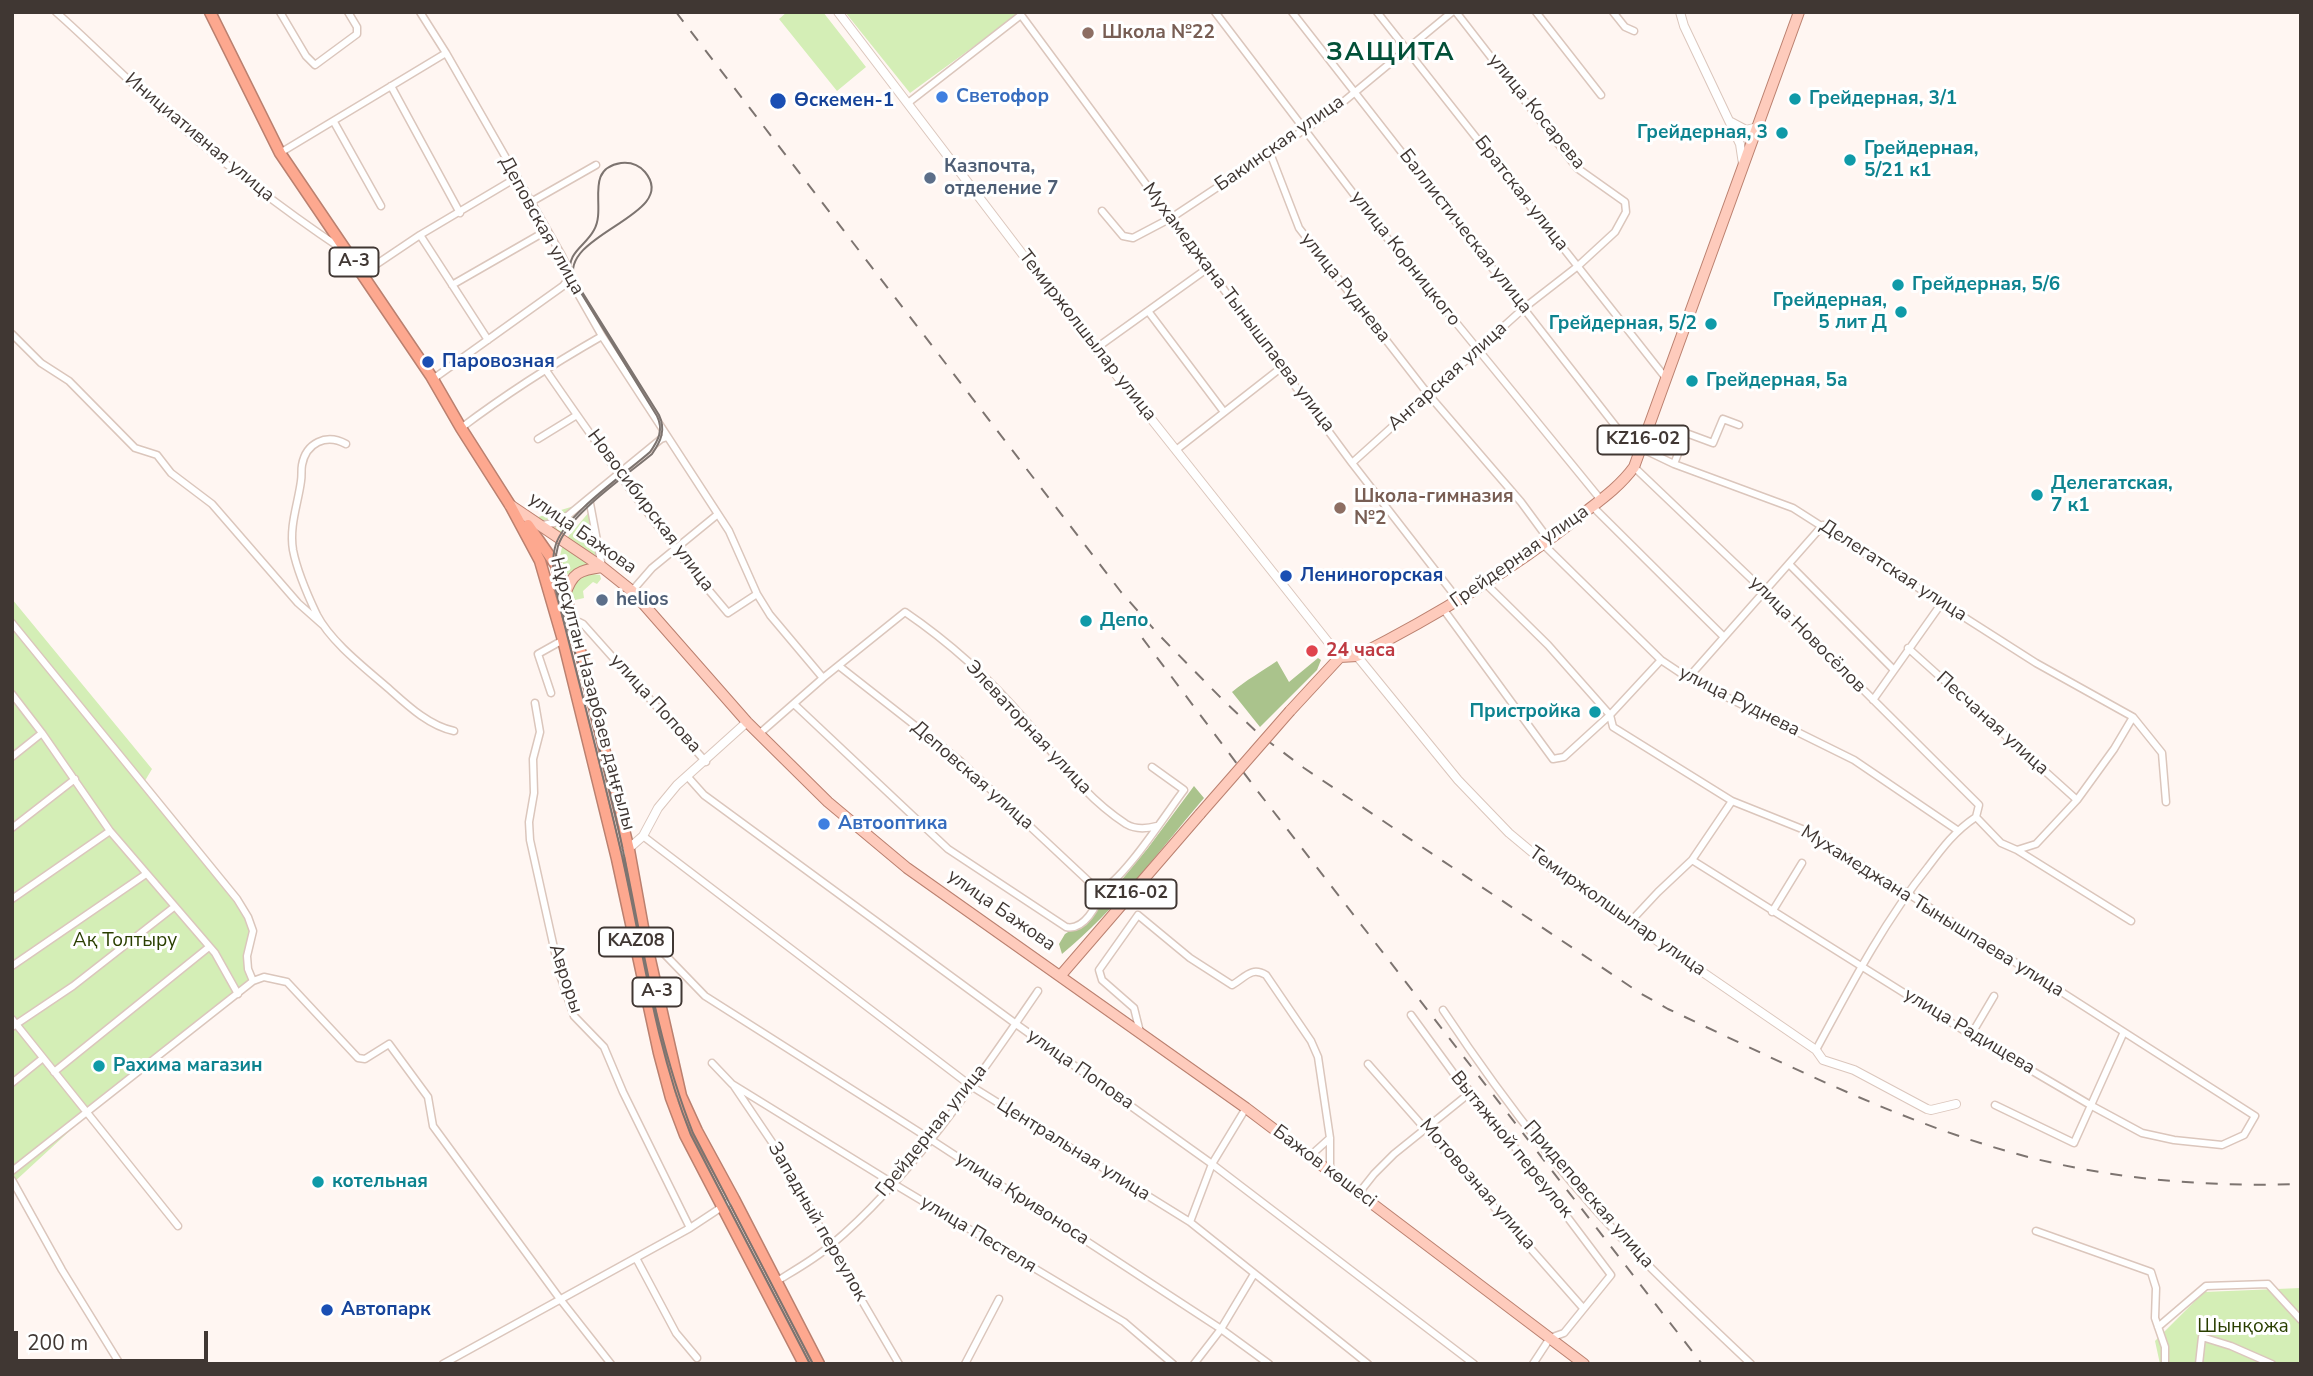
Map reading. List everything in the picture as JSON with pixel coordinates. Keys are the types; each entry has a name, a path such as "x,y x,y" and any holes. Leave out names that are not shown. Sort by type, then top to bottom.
{"highway":[{"name":"улица Бажова","path":"210,12 279,153 433,379 510,505"},
{"name":"Нұрсұлтан Назарбаев даңғылы","path":"510,505 536,535 556,565 573,622 629,850 639,935 659,1053 671,1098 685,1135 804,1364"},
{"name":"Нұрсұлтан Назарбаев даңғылы","path":"510,505 540,561 563,640 617,859 681,1096 819,1364"}],"main road":[{"name":"Грейдерная улица","path":"1340,657 1357,656 1459,601 1546,542 1597,503 1623,482 1634,467 1799,12"},
{"name":"улица Бажова","path":"510,505 602,567 632,591 747,722 828,802 907,868 1061,975"},
{"path":"565,596 568,581 576,574 602,567"},
{"name":"KZ16-02","path":"1061,975 1340,657"},
{"name":"Бажов көшесі","path":"1061,975 1246,1108 1584,1364"}],"street":[{"name":"Инициативная улица","path":"56,12 154,103 229,166 289,214 349,254"},
{"path":"280,12 306,56 315,65 357,34 357,27 348,12"},
{"name":"Деповская улица","path":"420,12 567,266 569,278 602,336 729,531 757,594 770,615 823,678"},
{"name":"Темиржолшылар улица","path":"838,12 1096,349 1340,657"},
{"name":"улица Корницкого","path":"1214,12 1391,243 1597,503 1724,637"},
{"name":"Баллистическая улица","path":"1292,12 1629,442 1641,449"},
{"name":"Братская улица","path":"1377,12 1665,377"},
{"name":"Бакинская улица","path":"1102,211 1123,236 1133,238 1171,218 1331,111 1454,12"},
{"name":"улица Косарева","path":"1454,12 1577,168 1625,202"},
{"path":"1536,12 1601,95"},
{"path":"1613,12 1625,27 1634,30"},
{"path":"1680,12 1740,144 1743,167"},
{"path":"908,103 1021,14"},
{"name":"Мухамеджана Тынышпаева улица","path":"1021,14 1353,463 1459,601"},
{"path":"279,153 446,53"},
{"path":"391,86 460,213"},
{"path":"1729,120 1742,129 1758,127"},
{"path":"334,122 381,206"},
{"name":"улица Руднева","path":"1270,153 1299,228 1427,394 1521,502 1546,542 1661,660 1688,678 1854,760 1957,830"},
{"path":"531,202 596,165"},
{"path":"362,274 420,235 516,178"},
{"name":"Ангарская улица","path":"1353,463 1524,308 1578,266 1615,232 1626,212 1625,202"},
{"path":"452,285 546,231"},
{"path":"420,235 488,340"},
{"path":"1096,349 1208,268"},
{"path":"433,379 563,286 569,278"},
{"path":"1148,310 1224,412"},
{"path":"12,334 41,363 69,381 135,448 157,455 171,474 212,504 298,603 355,659 398,697 440,728 454,731"},
{"path":"461,428 500,398 602,336"},
{"path":"1176,450 1282,367"},
{"name":"Новосибирская улица","path":"545,369 618,475 674,549 728,612 757,594"},
{"name":"Новосибирская улица","path":"538,439 577,415"},
{"path":"1674,464 1686,433 1713,443 1723,419 1739,425"},
{"path":"542,525 560,522 667,437"},
{"path":"324,626 304,583 293,550 295,503 301,482 302,464 314,443 331,439 346,444"},
{"name":"Делегатская улица","path":"1641,449 1793,508 2036,663 2133,717 2162,753 2166,802"},
{"name":"улица Новосёлов","path":"1634,467 1763,590 1979,805 1976,817"},
{"path":"589,498 602,567"},
{"path":"632,591 652,568 718,514"},
{"path":"1688,678 1823,525"},
{"path":"1789,564 1894,670"},
{"name":"Мухамеджана Тынышпаева улица","path":"1485,583 1548,645 1610,715 1613,727 1732,802 1802,830 1907,893 2123,1034 2255,1116"},
{"path":"1872,700 1941,604"},
{"path":"1444,610 1553,759 1564,757 1610,715 1661,660"},
{"name":"Элеваторная улица","path":"839,666 905,612 953,647 1023,718 1083,791 1132,827 1157,826"},
{"name":"улица Попова","path":"573,622 583,624 706,762"},
{"path":"12,623 237,899 253,931 247,956 253,981"},
{"path":"551,693 538,654 563,640"},
{"name":"Песчаная улица","path":"1908,648 2077,800"},
{"name":"Темиржолшылар улица","path":"1357,656 1458,780 1509,833 1551,868 1816,1049 1823,1060 1854,1070 1927,1109 1956,1104"},
{"path":"759,734 839,666"},
{"name":"Деповская улица","path":"839,666 959,761 1099,891"},
{"path":"12,694 110,831 209,947 238,994"},
{"name":"Авроры","path":"535,704 540,732 533,759 534,793 529,822 530,840 560,975 574,1016 604,1047 623,1092 690,1228"},
{"path":"794,704 948,849 1071,929 1079,926 1092,911 1099,891 1108,888 1184,790 1152,766"},
{"path":"2017,850 2036,844 2077,800 2114,749 2133,717"},
{"path":"617,859 643,836 659,808 687,776 706,762 747,722"},
{"path":"12,757 42,733"},
{"name":"улица Попова","path":"687,776 704,795 1212,1164 1474,1364"},
{"path":"12,828 75,779"},
{"path":"1630,922 1692,860 1732,802"},
{"path":"1816,1049 1907,893 1957,830 1976,817 2001,843 2017,850 2131,921"},
{"path":"12,899 110,831"},
{"name":"Центральная улица","path":"643,836 971,1086 1190,1222 1368,1364"},
{"name":"улица Радищева","path":"1692,860 1971,1035 2142,1133 2174,1140 2222,1144 2244,1135 2255,1116"},
{"path":"1772,912 1802,863"},
{"path":"12,966 146,874"},
{"path":"174,906 73,986 14,1023 178,1226"},
{"path":"1140,1032 1134,1008 1102,980 1099,970 1138,915 1189,958 1232,985 1251,972 1266,975 1311,1041 1321,1071 1330,1138 1330,1172"},
{"name":"улица Кривоноса","path":"639,935 705,996 930,1139 1221,1329 1269,1364"},
{"path":"54,1072 209,947"},
{"path":"12,1171 88,1114 253,981 264,977 287,982 358,1058 365,1059 389,1045 428,1097 433,1126 611,1364"},
{"name":"Грейдерная улица","path":"777,1281 831,1246 894,1184 971,1086 1038,991"},
{"path":"1971,1035 1994,996"},
{"name":"Придеповская улица","path":"1443,1010 1471,1053 1513,1108 1611,1226 1751,1364"},
{"name":"Вытяжной переулок","path":"1411,1016 1611,1275 1583,1308"},
{"path":"1995,1105 2074,1143 2123,1034"},
{"path":"12,1083 43,1058"},
{"name":"улица Пестеля","path":"712,1063 732,1084 1124,1322 1173,1364"},
{"name":"Мотовозная улица","path":"1368,1064 1583,1308"},
{"name":"Западный переулок","path":"732,1084 786,1163 899,1364"},
{"path":"1359,1193 1384,1163 1471,1092"},
{"path":"1190,1222 1212,1164 1246,1108"},
{"path":"1310,1156 1330,1138"},
{"path":"1321,1148 1330,1153"},
{"path":"12,1180 62,1270 120,1364"},
{"path":"443,1364 690,1228 734,1199"},
{"path":"2036,1231 2151,1272 2156,1288 2155,1318 2165,1347 2165,1364"},
{"path":"636,1258 676,1333 697,1358"},
{"path":"1194,1364 1221,1329 1254,1274"},
{"path":"2158,1327 2206,1286 2268,1284 2301,1320"},
{"path":"965,1364 999,1299"},
{"path":"1533,1364 1550,1338 1564,1333 1583,1308"},
{"path":"2199,1364 2202,1337 2272,1364"}],"green space":[{"path":"787,12 823,12 866,67 837,91 779,19"},
{"path":"845,12 1015,12 1017,15 910,93"},
{"path":"584,503 560,533 538,517"},
{"path":"590,511 601,560 567,538"},
{"path":"562,547 589,562 568,575 559,561"},
{"path":"585,573 600,575 601,579 583,591 584,598 575,600 571,592 572,584"},
{"name":"Ақ Толтыру","path":"12,599 152,769 143,784 237,899 253,931 247,956 253,981 88,1114 12,1184"},
{"path":"1318,658 1321,660 1317,670 1260,727 1232,692 1277,661 1289,682"},
{"path":"1194,786 1204,798 1101,919 1062,954 1059,944 1065,934 1091,917 1148,848"},
{"name":"Шынқожа","path":"2301,1288 2301,1364 2160,1364 2155,1341 2204,1292"}],"tram line":[{"path":"810,1364 691,1135 679,1101 659,1032 606,787 554,582 554,553 562,532 597,495 650,452 660,431 657,416 570,275 571,260 590,236 597,221 599,181 609,167 621,163 634,165 645,172 652,187 647,200 635,213 584,249 575,263 574,279 659,415 662,431 652,454 586,509 564,534 555,560 558,592 602,757 657,1014 679,1094 693,1133 813,1364"}],"railway":[{"path":"676,12 1121,592 1223,700 1260,735 1304,768 1640,993 1668,1009 1846,1092 1938,1129 2065,1166 2132,1177 2199,1183 2301,1184"},
{"path":"1128,619 1256,789 1702,1364"}],"place":[{"name":"Школа №22","path":"1088,33"},
{"name":"Светофор","path":"942,97"},
{"name":"Грейдерная, 3/1","path":"1795,99"},
{"name":"Өскемен-1","path":"778,101"},
{"name":"Грейдерная, 3","path":"1782,133"},
{"name":"Грейдерная, 5/21 к1","path":"1850,160"},
{"name":"Казпочта, отделение 7","path":"930,178"},
{"name":"Грейдерная, 5/6","path":"1898,285"},
{"name":"Грейдерная, 5 лит Д","path":"1901,312"},
{"name":"Грейдерная, 5/2","path":"1711,324"},
{"name":"Паровозная","path":"428,362"},
{"name":"Грейдерная, 5а","path":"1692,381"},
{"name":"Делегатская, 7 к1","path":"2037,495"},
{"name":"Школа-гимназия №2","path":"1340,508"},
{"name":"Лениногорская","path":"1286,576"},
{"name":"helios","path":"602,600"},
{"name":"Депо","path":"1086,621"},
{"name":"24 часа","path":"1312,651"},
{"name":"Пристройка","path":"1595,712"},
{"name":"Автооптика","path":"824,824"},
{"name":"Рахима магазин","path":"99,1066"},
{"name":"котельная","path":"318,1182"},
{"name":"Автопарк","path":"327,1310"}],"district":[{"name":"ЗАЩИТА","path":"1391,54"}]}
